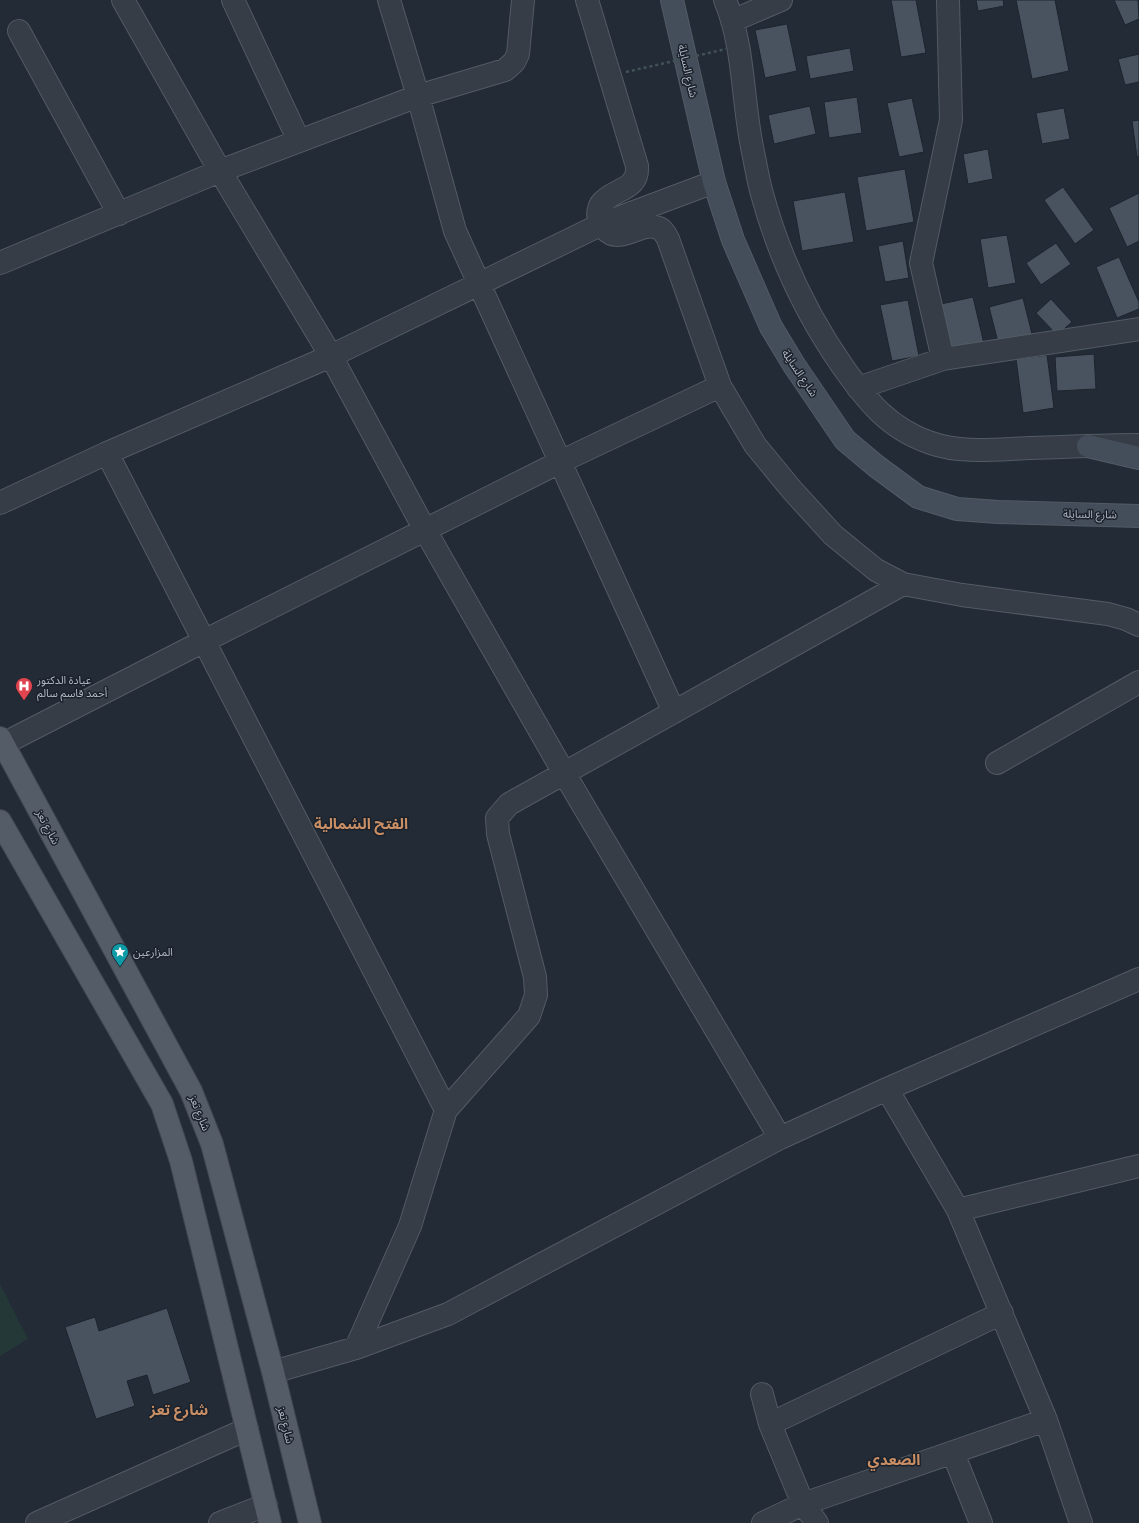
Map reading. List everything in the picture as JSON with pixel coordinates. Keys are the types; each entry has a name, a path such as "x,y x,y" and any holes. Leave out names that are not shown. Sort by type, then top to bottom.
{"main road":[{"name":"شارع السايلة","path":"672,0 714,182 733,240 771,327 794,366 845,440 876,466 918,497 957,509 998,512 1139,516"},
{"path":"1088,446 1139,458"},
{"name":"شارع تعز","path":"2,741 191,1091 212,1144 273,1372 310,1523"},
{"path":"0,821 162,1104 181,1161 268,1514"},
{"path":"162,1104 191,1091"}],"street":[{"path":"123,0 220,171 331,356 425,530 564,773 780,1138"},
{"path":"233,0 299,141"},
{"path":"389,0 418,96 455,231 674,712"},
{"path":"0,263 220,171 418,96 505,70 514,62 518,54 523,0"},
{"path":"588,0 620,106 638,174 634,181 605,200 600,205 599,218 607,231 615,234 624,234 649,226 661,229 665,233 720,386 755,445 792,490 833,535 876,570 903,584 962,595 1108,614 1126,619 1139,625"},
{"path":"724,0 732,21 740,57 751,141 762,194 779,246 800,296 827,343 858,388 878,412 902,430 931,443 962,450 1139,445"},
{"path":"732,21 781,0"},
{"path":"943,359 921,263 951,120 948,0"},
{"path":"19,31 119,214"},
{"path":"0,503 107,453 331,356 602,224 714,182"},
{"path":"858,388 943,359 1139,328"},
{"path":"2,741 560,462 720,386"},
{"path":"107,453 446,1110"},
{"path":"356,1348 410,1226 446,1110 528,1016 536,995 535,977 498,834 497,818 509,804 903,584"},
{"path":"997,763 1139,682"},
{"path":"273,1372 356,1348 448,1314 780,1138 887,1089 1138,984"},
{"path":"887,1089 958,1210 1046,1420 1081,1523"},
{"path":"958,1210 1139,1166"},
{"path":"770,1424 1002,1313"},
{"path":"762,1394 770,1424 804,1504 817,1523"},
{"path":"763,1523 804,1504 1046,1420"},
{"path":"37,1523 247,1429"},
{"path":"953,1453 981,1523"},
{"path":"220,1523 268,1514"}],"path":[{"path":"626,72 726,49"}],"shaded area":[{"path":"0,1284 28,1339 0,1356"}],"building":[{"path":"891,0 916,0 926,53 901,57"},
{"path":"976,0 1003,0 1004,6 978,11"},
{"path":"1016,0 1055,0 1069,71 1032,79"},
{"path":"1114,0 1138,0 1139,19 1125,25"},
{"path":"787,24 797,71 765,78 755,30"},
{"path":"850,48 854,71 810,79 806,56"},
{"path":"1139,54 1139,82 1125,85 1118,59"},
{"path":"857,97 862,133 829,138 824,102"},
{"path":"912,98 924,152 899,157 887,103"},
{"path":"810,106 816,134 774,144 768,115"},
{"path":"1064,108 1070,139 1042,144 1036,113"},
{"path":"1139,120 1139,156 1137,157 1132,121"},
{"path":"988,149 993,179 968,184 963,154"},
{"path":"905,169 914,222 866,231 857,177"},
{"path":"1063,187 1094,230 1075,244 1044,200"},
{"path":"845,192 854,242 802,251 793,201"},
{"path":"1139,193 1139,241 1127,247 1109,208"},
{"path":"1007,235 1016,283 988,288 980,239"},
{"path":"903,241 909,278 885,282 878,246"},
{"path":"1056,243 1071,264 1041,285 1026,263"},
{"path":"1119,257 1139,302 1139,309 1117,318 1096,267"},
{"path":"973,297 985,348 953,355 941,304"},
{"path":"1023,298 1034,342 1000,350 989,307"},
{"path":"1051,299 1072,322 1057,335 1036,313"},
{"path":"908,300 919,356 892,361 880,305"},
{"path":"1094,354 1096,389 1057,391 1055,357"},
{"path":"1047,355 1054,408 1023,413 1016,359"},
{"path":"167,1308 191,1382 153,1395 147,1375 127,1381 135,1406 96,1419 65,1327 95,1317 99,1331"}],"place":[{"name":"عيادة الدكتور أحمد قاسم سالم","path":"24,701"},
{"name":"المزارعين","path":"120,967"}],"district":[{"name":"الفتح الشمالية","path":"361,824"},
{"name":"شارع تعز","path":"179,1410"},
{"name":"الصعدي","path":"894,1460"}]}
